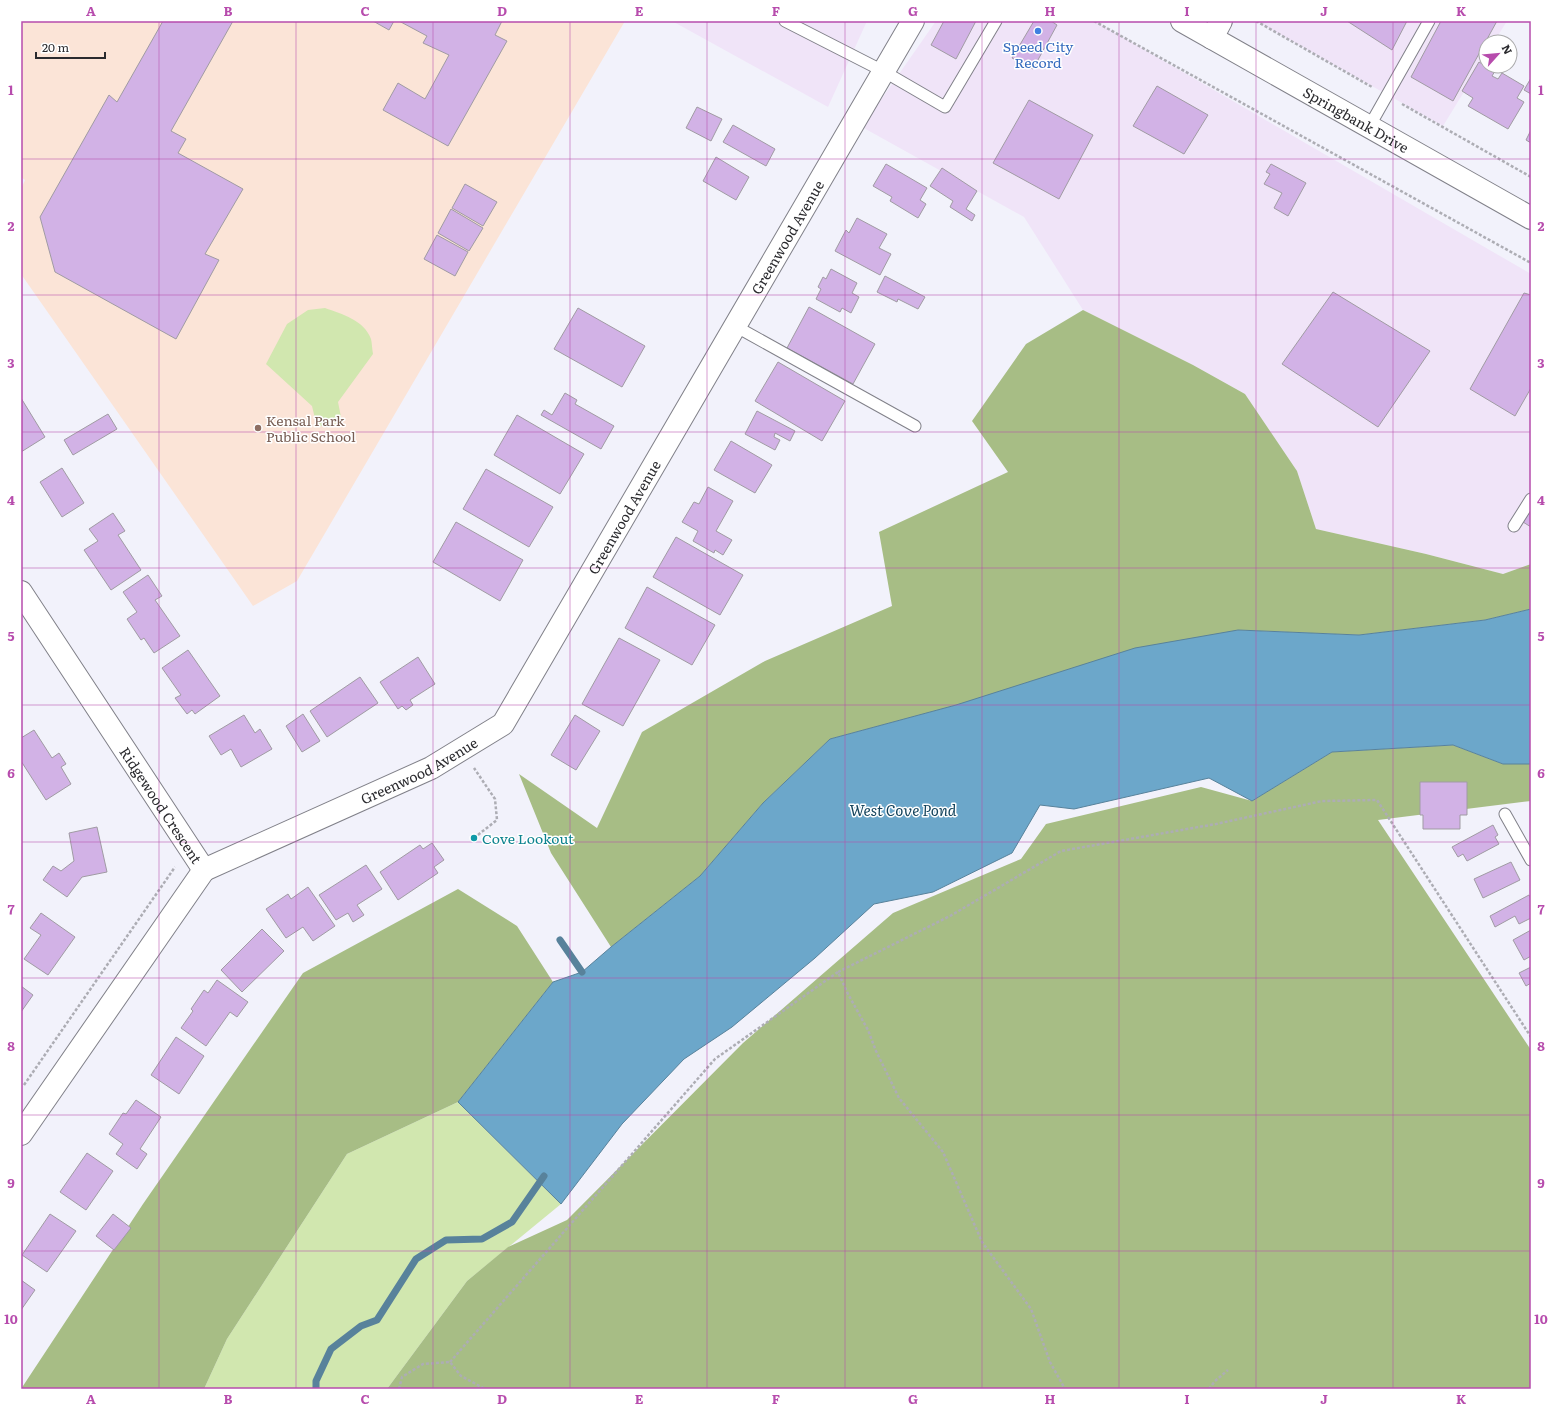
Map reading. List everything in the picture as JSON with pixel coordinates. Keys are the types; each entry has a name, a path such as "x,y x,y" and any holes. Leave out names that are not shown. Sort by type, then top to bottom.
{"street":[{"name":"Greenwood Avenue","path":"204,870 430,768 504,724 913,21"},
{"name":"Springbank Drive","path":"1182,21 1216,29 1369,127 1531,218"},
{"name":"Ridgewood Crescent","path":"21,592 204,870 21,1134"}],"lane":[{"path":"785,21 883,72 945,107 996,21"},
{"path":"1369,127 1430,21"},
{"path":"735,326 915,426"},
{"path":"1514,526 1531,499"},
{"path":"1505,814 1531,860"}],"path":[{"path":"1094,21 1531,263"},
{"path":"462,749 495,799 497,820 474,838"},
{"path":"399,1389 402,1377 423,1364 450,1362 714,1059 838,972 950,916 1061,851 1216,824 1322,801 1377,800 1531,1037"},
{"path":"21,1090 188,847"},
{"path":"838,972 848,994 868,1030 876,1051 899,1098 943,1152 982,1242 1031,1309 1050,1362 1065,1389"},
{"path":"450,1362 461,1376 485,1389"},
{"path":"1209,1389 1215,1381 1228,1370"}],"shaded area":[{"name":"Kensal Park Public School","path":"21,21 625,21 297,581 253,606 21,274 21,189 25,180 21,177"},
{"path":"672,21 867,21 828,107"},
{"path":"936,21 1095,21 1531,274 1531,564 1503,574 1426,554 1316,529 1297,471 1245,394 1193,365 1083,310 1024,217 862,127"},
{"path":"1256,21 1507,21 1499,34 1478,34 1478,69 1443,126"}],"green space":[{"path":"325,308 358,322 368,332 371,339 373,354 338,402 342,422 317,427 312,406 266,364 287,324 308,310"},
{"path":"1083,310 1193,365 1245,394 1297,471 1316,529 1426,554 1503,574 1531,564 1531,609 1485,620 1359,635 1238,630 830,739 763,803 700,876 611,947 551,853 519,774 597,828 642,732 765,661 892,606 879,532 1008,472 972,421 1026,344"},
{"path":"1453,745 1503,764 1531,763 1531,801 1378,820 1531,1050 1531,1389 387,1389 467,1281 508,1247 567,1220 743,1043 893,913 1021,859 1046,824 1201,787 1252,801 1332,752"},
{"path":"458,889 517,926 553,982 458,1102 347,1154 227,1339 204,1389 21,1389 143,1204 303,973"},
{"path":"458,1102 561,1204 467,1281 387,1389 204,1389 227,1339 347,1154"}],"water":[{"name":"West Cove Pond","path":"1531,609 1531,764 1503,764 1453,745 1332,752 1252,801 1209,778 1074,809 1040,805 1012,853 933,892 874,904 815,958 732,1027 684,1059 622,1124 561,1204 458,1102 553,982 582,972 700,876 763,803 830,739 956,705 1135,648 1238,630 1359,635 1485,620"}],"building":[{"path":"163,21 233,21 171,131 186,139 178,153 243,189 205,254 219,260 176,339 55,272 40,217 109,95 117,102"},
{"path":"373,21 394,21 389,30"},
{"path":"399,21 502,21 495,35 507,41 448,146 383,110 398,83 425,99 449,55 423,43 427,36"},
{"path":"944,21 976,21 956,59 931,45"},
{"path":"1034,21 1051,21 1057,25 1033,69 1012,58"},
{"path":"1347,21 1407,21 1392,50"},
{"path":"1441,21 1497,21 1490,34 1478,34 1478,56 1453,101 1411,77"},
{"path":"1478,64 1478,74 1493,74 1492,76 1498,79 1501,74 1504,74 1524,86 1517,98 1524,102 1508,129 1468,106 1473,98 1462,91"},
{"path":"1531,78 1531,94 1524,90"},
{"path":"1157,86 1208,115 1184,154 1133,126"},
{"path":"1029,100 1093,135 1059,199 993,163"},
{"path":"697,107 722,119 711,141 686,128"},
{"path":"733,125 775,149 766,166 723,142"},
{"path":"1531,130 1531,143 1526,140"},
{"path":"716,157 749,177 736,200 703,181"},
{"path":"886,164 927,188 920,200 926,204 918,218 890,201 892,197 873,186"},
{"path":"1271,164 1306,183 1288,216 1274,208 1282,193 1264,184 1270,174 1266,172"},
{"path":"942,168 977,191 966,209 975,215 972,221 950,207 953,201 930,186"},
{"path":"465,184 497,202 483,226 452,208"},
{"path":"451,209 483,228 469,251 438,233"},
{"path":"857,218 887,234 879,248 891,254 880,275 835,251 846,230 849,233"},
{"path":"437,235 468,252 455,276 424,259"},
{"path":"831,269 857,283 852,293 859,297 851,313 842,308 840,312 816,299 821,289 818,287 823,277 826,279"},
{"path":"885,276 925,297 918,309 898,299 897,302 877,292"},
{"path":"1333,292 1430,351 1378,427 1282,364"},
{"path":"1524,293 1531,295 1531,388 1515,416 1470,389"},
{"path":"809,307 875,344 853,384 787,348"},
{"path":"578,308 645,346 622,387 554,349"},
{"path":"778,362 845,401 822,441 755,401"},
{"path":"565,393 577,400 575,404 614,426 601,449 541,415 544,410 552,415"},
{"path":"21,398 45,437 21,452"},
{"path":"757,411 795,431 790,441 775,433 774,437 780,440 775,450 745,434"},
{"path":"108,414 117,429 73,455 64,440"},
{"path":"517,415 584,454 560,494 494,455"},
{"path":"731,441 772,465 755,493 714,470"},
{"path":"62,468 84,503 62,517 40,482"},
{"path":"486,469 553,507 529,547 463,509"},
{"path":"708,487 733,501 716,531 732,540 723,555 715,550 714,553 693,541 698,531 682,522 694,502 699,504"},
{"path":"1531,510 1531,527 1523,522"},
{"path":"113,513 125,531 118,535 141,570 111,590 84,550 98,541 89,529"},
{"path":"456,522 523,560 500,601 433,562"},
{"path":"676,537 743,575 720,615 653,577"},
{"path":"148,575 162,596 155,600 180,636 154,653 144,638 141,640 127,619 137,612 123,592"},
{"path":"647,587 715,625 692,665 625,628"},
{"path":"619,638 660,660 623,726 582,704"},
{"path":"188,650 220,696 195,714 192,710 187,714 175,698 181,695 162,668"},
{"path":"418,657 435,684 410,700 413,705 406,710 402,706 398,709 380,682"},
{"path":"360,677 378,703 327,737 310,711"},
{"path":"303,714 320,741 302,752 286,726"},
{"path":"244,715 255,733 260,729 272,749 241,767 231,749 221,755 209,736"},
{"path":"575,715 600,731 576,770 551,755"},
{"path":"34,730 52,758 59,753 66,764 61,767 71,784 46,800 21,761 21,738"},
{"path":"1420,782 1467,782 1467,815 1460,815 1460,829 1423,829 1423,815 1420,815"},
{"path":"1493,825 1498,835 1495,837 1499,844 1467,861 1463,854 1458,857 1452,847"},
{"path":"97,827 107,872 82,877 67,897 43,880 53,866 61,871 74,861 69,833"},
{"path":"432,843 444,860 434,867 438,873 398,900 380,872 420,845 423,849"},
{"path":"1511,862 1520,880 1483,898 1474,879"},
{"path":"366,865 382,889 357,905 364,915 353,922 348,913 336,920 319,895"},
{"path":"308,887 335,926 313,941 303,927 286,938 266,909 288,894 291,899"},
{"path":"1529,895 1531,899 1531,918 1519,924 1515,916 1495,927 1490,916"},
{"path":"41,913 75,937 48,975 24,959 41,935 30,928"},
{"path":"262,929 284,951 242,992 221,970"},
{"path":"1531,930 1531,956 1524,960 1513,940"},
{"path":"1531,967 1531,983 1526,986 1519,973"},
{"path":"217,980 248,1002 237,1017 230,1012 206,1046 181,1028 193,1011 191,1009 204,990 208,993"},
{"path":"21,986 33,995 21,1012"},
{"path":"176,1037 204,1056 179,1094 151,1075"},
{"path":"136,1100 161,1117 140,1149 147,1154 137,1169 116,1154 123,1144 109,1134 123,1113 126,1114"},
{"path":"87,1153 113,1171 86,1210 60,1192"},
{"path":"50,1214 76,1231 47,1272 22,1255"},
{"path":"113,1214 131,1228 114,1250 96,1236"},
{"path":"21,1280 35,1290 21,1310"}],"waterway":[{"path":"560,940 582,972"},
{"path":"316,1389 316,1381 331,1349 361,1326 377,1320 416,1259 446,1240 482,1239 512,1222 544,1176"}],"place":[{"name":"Speed City Record","path":"1038,31"},
{"name":"Kensal Park Public School","path":"258,428"},
{"name":"Cove Lookout","path":"474,838"}]}
